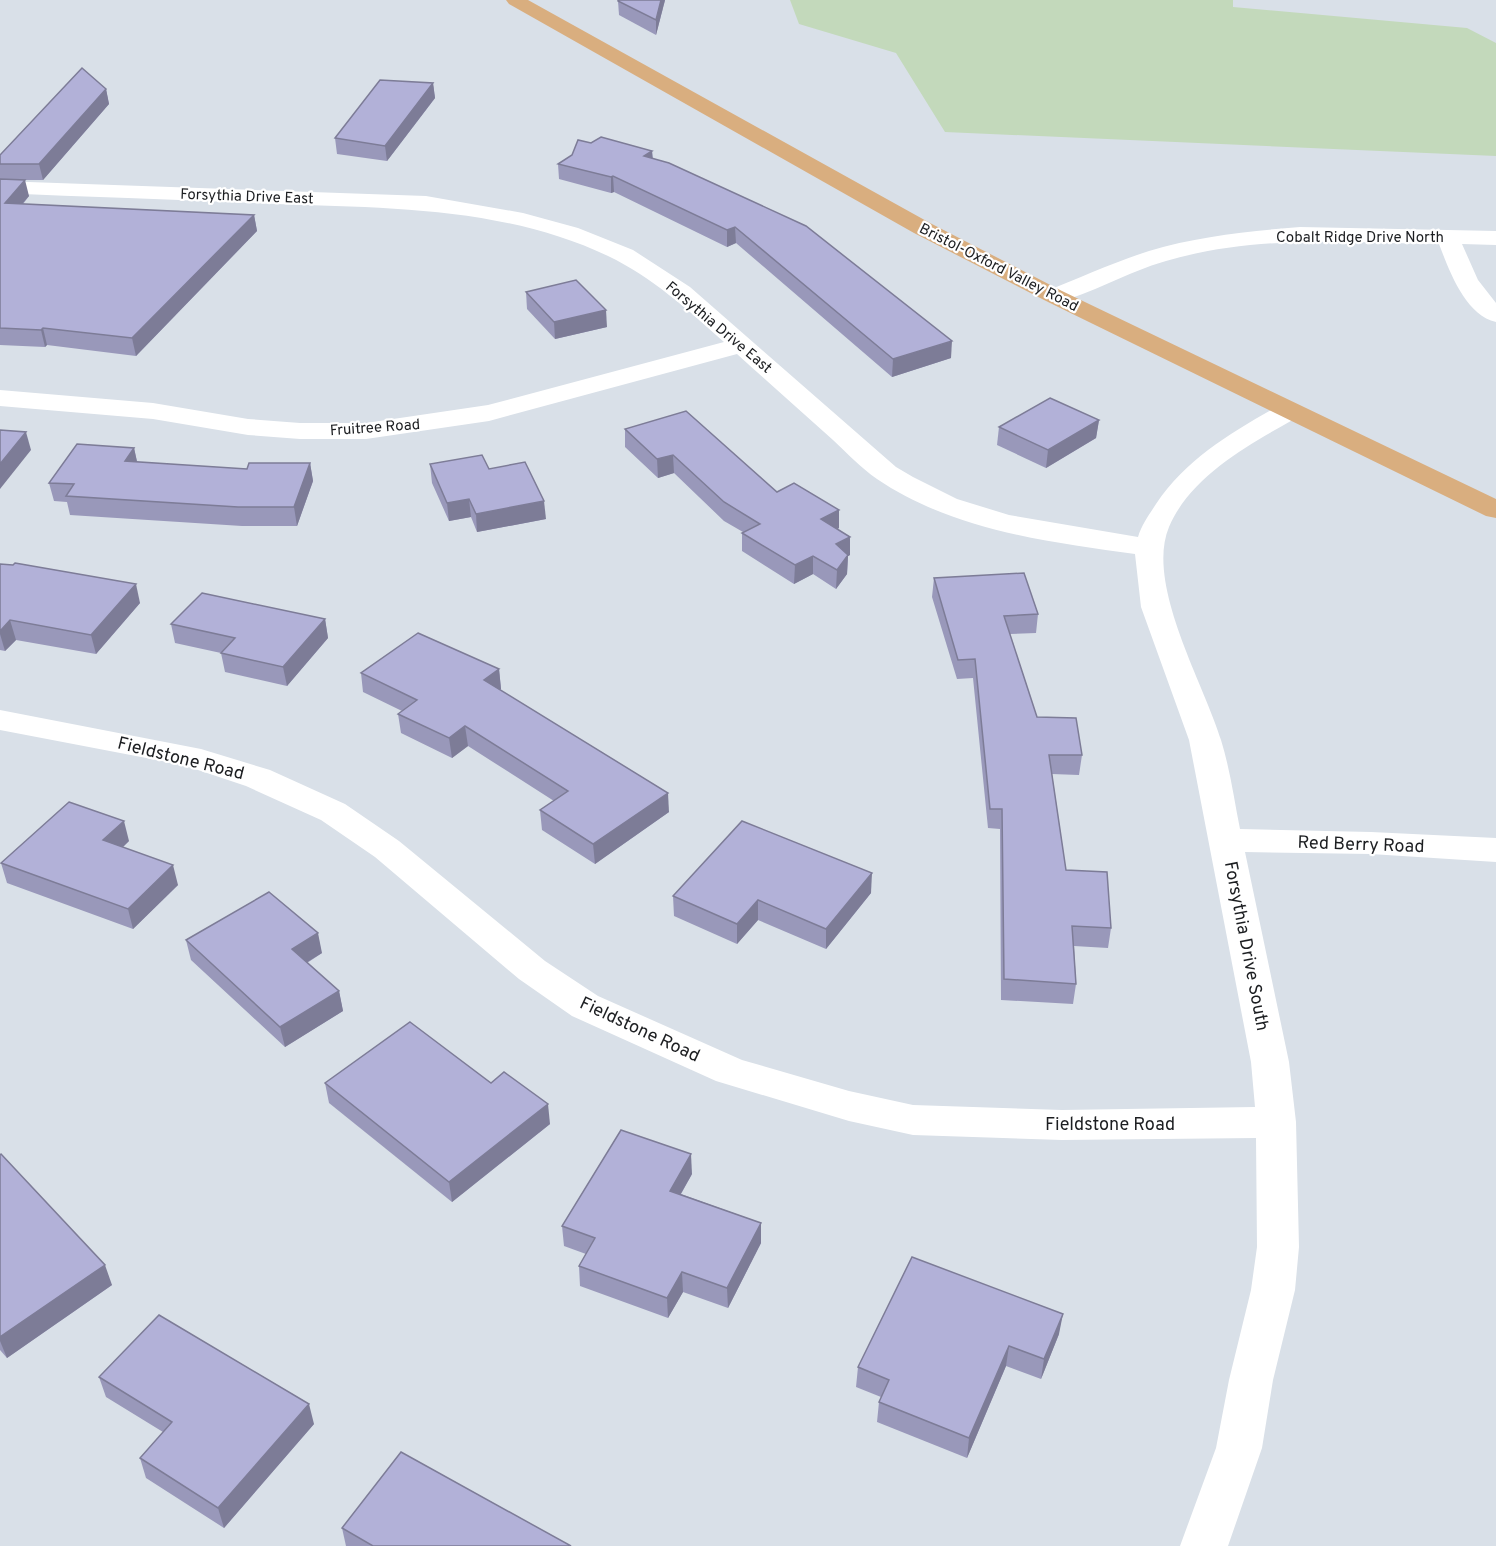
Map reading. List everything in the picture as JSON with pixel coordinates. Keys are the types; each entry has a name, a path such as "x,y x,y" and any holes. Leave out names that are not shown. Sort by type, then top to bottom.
{"main road":[{"name":"Bristol-Oxford Valley Road","path":"515,0 922,228 1054,296 1496,510"}],"street":[{"name":"Forsythia Drive East","path":"0,187 375,200 494,213 539,223 616,251 649,269 682,292 886,473 921,493 956,508 1014,526 1071,537 1150,547"},
{"name":"Cobalt Ridge Drive North","path":"1054,296 1157,256 1251,238 1300,234 1496,238"},
{"path":"1448,237 1460,267 1478,300 1496,315"},
{"name":"Fruitree Road","path":"0,398 153,411 248,427 300,431 366,431 489,413 742,345"},
{"name":"Forsythia Drive South","path":"1204,1546 1239,1448 1251,1380 1273,1290 1278,1247 1276,1122 1270,1062 1205,740 1156,607 1149,562 1150,547 1155,527 1180,489 1200,469 1236,441 1289,411"},
{"name":"Fieldstone Road","path":"0,720 189,756 258,778 333,812 387,849 532,970 585,1006 730,1071 849,1106 913,1120 1062,1125 1276,1122"},
{"name":"Red Berry Road","path":"1226,840 1371,843 1496,850"}],"green space":[{"path":"790,0 1233,0 1233,7 1467,28 1496,43 1496,156 945,132 896,53 799,24"}],"building":[{"path":"618,0 661,0 656,20"},
{"path":"82,68 106,89 39,164 0,164 0,155"},
{"path":"380,80 433,83 385,146 335,138"},
{"path":"601,137 652,151 644,156 669,163 806,226 952,341 893,359 735,227 727,230 613,176 558,164 572,155 578,140 591,143"},
{"path":"0,179 25,180 5,203 254,215 132,338 43,328 41,330 0,328"},
{"path":"576,280 606,310 554,322 526,292"},
{"path":"1050,398 1099,420 1048,450 999,427"},
{"path":"686,411 777,492 794,483 839,510 821,519 850,537 836,544 848,555 837,570 813,556 795,565 742,533 760,524 724,502 673,455 657,459 625,429"},
{"path":"0,430 26,432 0,464"},
{"path":"77,444 134,448 125,461 247,469 249,463 310,463 294,507 238,507 66,496 74,484 49,483"},
{"path":"482,455 489,469 525,462 544,501 476,514 469,499 447,503 430,464"},
{"path":"15,563 136,584 91,635 10,620 0,631 0,564 13,565"},
{"path":"1024,573 1038,614 1004,616 1037,717 1076,718 1082,755 1049,755 1066,870 1107,872 1111,928 1072,926 1076,984 1004,979 1002,809 990,809 975,659 958,660 934,578"},
{"path":"202,593 325,619 283,667 221,653 235,638 171,624"},
{"path":"418,633 499,669 484,680 668,793 593,844 540,810 568,791 465,726 449,738 398,714 417,700 361,673"},
{"path":"69,802 124,821 103,840 173,865 128,909 1,863"},
{"path":"742,821 872,873 826,929 758,900 737,924 673,896"},
{"path":"269,892 318,933 292,949 339,991 280,1027 186,940"},
{"path":"410,1022 491,1083 504,1072 548,1104 449,1182 325,1083"},
{"path":"621,1130 691,1154 670,1191 761,1223 727,1288 682,1272 667,1298 579,1266 595,1238 562,1226"},
{"path":"0,1155 105,1265 0,1337"},
{"path":"912,1257 1063,1314 1044,1359 1009,1346 969,1438 879,1402 889,1380 858,1367"},
{"path":"159,1315 309,1404 218,1508 140,1458 172,1422 99,1377"},
{"path":"401,1452 571,1546 373,1546 342,1528"}]}
